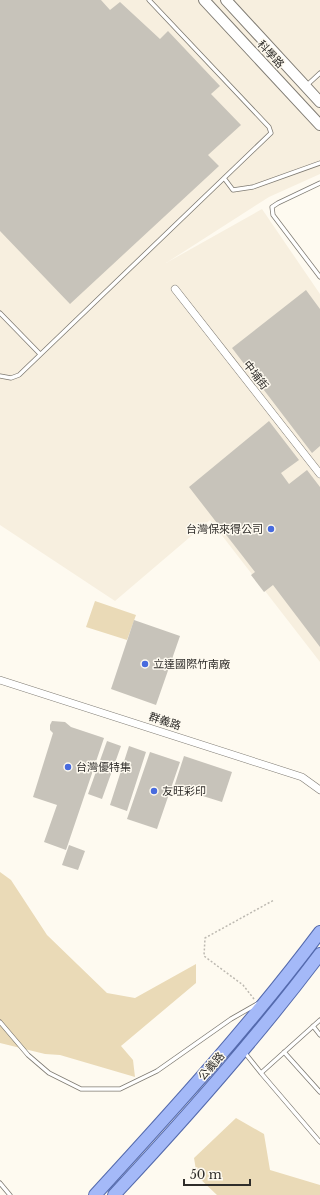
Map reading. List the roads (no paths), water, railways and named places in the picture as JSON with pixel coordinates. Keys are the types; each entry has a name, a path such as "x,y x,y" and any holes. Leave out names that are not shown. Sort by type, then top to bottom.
{"main road":[{"name":"公義路","path":"95,1195 165,1120 233,1041 263,1000 320,932"},
{"name":"公義路","path":"114,1195 176,1129 244,1051 320,954"}],"street":[{"name":"科學路","path":"204,0 320,124"},
{"name":"科學路","path":"226,0 320,102"},
{"name":"中埔街","path":"175,289 320,474"},
{"name":"群義路","path":"0,680 302,778 320,790"}],"lane":[{"path":"0,376 11,378 19,375 272,133 269,127 149,0"},
{"path":"305,86 320,73"},
{"path":"224,178 234,190 253,187 320,163"},
{"path":"320,183 278,202 272,207 273,215 320,276"},
{"path":"0,313 40,354"},
{"path":"0,1022 28,1055 49,1073 81,1089 120,1089 157,1071 231,1019 263,1000 279,1007"},
{"path":"261,1073 320,1020"},
{"path":"313,1026 320,1035"},
{"path":"233,1041 244,1051 320,1142"},
{"path":"284,1052 320,1092"},
{"path":"0,1183 10,1195"}],"place":[{"name":"台灣保來得公司","path":"271,529"},
{"name":"立達國際竹南廠","path":"145,664"},
{"name":"台灣優特集","path":"68,767"},
{"name":"友旺彩印","path":"154,791"}]}
